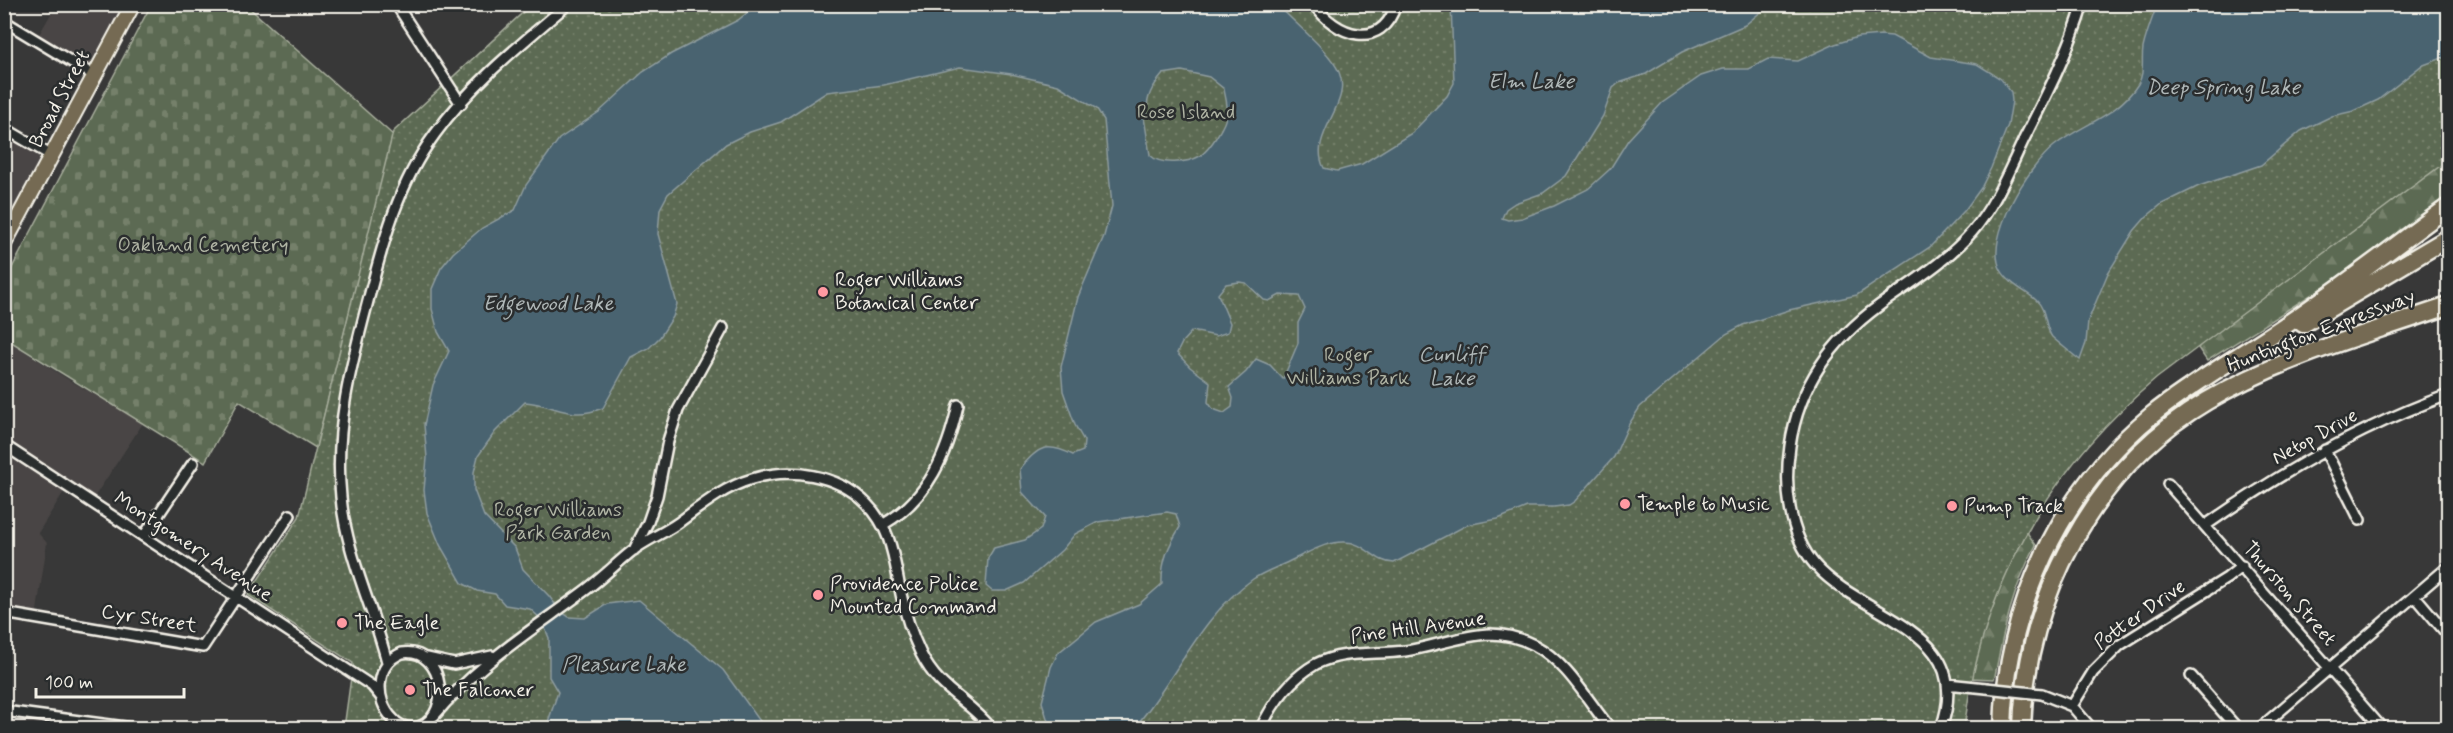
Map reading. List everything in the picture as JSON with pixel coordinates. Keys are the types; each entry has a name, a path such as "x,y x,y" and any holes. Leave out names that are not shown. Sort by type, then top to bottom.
{"highway":[{"path":"2002,729 2010,656 2025,601 2042,558 2065,516 2086,485 2122,443 2157,411 2290,323 2448,207"},
{"path":"2195,384 2332,308 2448,238"},
{"name":"Huntington Expressway","path":"2022,729 2030,658 2049,591 2073,541 2091,511 2137,457 2184,415 2238,384 2288,362 2448,306"},
{"path":"1997,729 2005,693"}],"main road":[{"name":"Broad Street","path":"6,237 133,4"}],"street":[{"path":"396,4 461,104"},
{"path":"568,4 511,54 461,104 424,150 398,198 360,330 343,415 339,459 343,511 353,559 386,665 380,681 381,697 386,710 399,725 412,728 429,722 460,687 497,654 562,607 634,550 723,492 752,478 775,474 814,476 838,483 865,502 884,524 894,553 907,617 921,653 941,684 992,729"},
{"path":"1314,4 1334,26 1346,32 1359,34 1371,33 1384,26 1391,17 1396,4"},
{"path":"1941,729 1947,706 1947,684 1937,658 1918,635 1906,625 1839,586 1815,565 1806,552 1793,522 1788,491 1788,457 1793,427 1808,383 1832,347 1879,305 1909,286 1954,250 1984,216 2002,185 2058,71 2083,4"},
{"path":"4,21 95,76"},
{"path":"4,128 52,156"},
{"path":"634,550 648,522 657,496 668,441 678,410 723,328"},
{"name":"Netop Drive","path":"2206,525 2325,450 2375,424 2448,395"},
{"path":"884,524 911,504 934,473 948,442 958,405"},
{"name":"Montgomery Avenue","path":"4,445 375,688 381,697"},
{"path":"2325,450 2360,520"},
{"path":"144,536 193,463"},
{"name":"Thurston Street","path":"2168,484 2382,729"},
{"name":"Cyr Street","path":"4,613 203,647 290,514"},
{"name":"Potter Drive","path":"2072,706 2093,672 2120,645 2227,578 2242,566"},
{"path":"2260,729 2448,567"},
{"path":"2415,596 2448,635"},
{"name":"Pine Hill Avenue","path":"1261,729 1283,692 1306,670 1321,662 1346,656 1406,651 1491,634 1518,639 1534,645 1550,656 1568,674 1610,729"},
{"path":"361,679 373,678 402,653 417,654 437,662 454,664 497,654"},
{"path":"417,654 430,663 438,677 439,698 429,722"},
{"path":"2191,676 2236,729"},
{"path":"1947,684 2042,694 2072,706 2091,729"},
{"path":"4,711 133,729"}],"shaded area":[{"path":"52,5 133,5 95,76 37,38 52,12"},
{"path":"16,133 52,156 5,244 5,150"},
{"path":"5,339 143,423 93,499 68,485 38,533 47,543 36,617 8,616 5,636"}],"green space":[{"name":"Roger Williams Park","path":"2445,4 2448,12 2448,160 2157,378 2118,414 2083,452 2052,492 2026,534 2004,579 1986,626 1973,676 1964,728 344,728 353,663 248,595 299,517 393,132 531,5"},
{"name":"Oakland Cemetery","path":"151,5 246,5 393,135 316,448 239,401 205,462 5,338 4,283"},
{"path":"2448,56 2448,198 2325,286 2207,361 2198,348"},
{"path":"2028,519 2028,534 2036,545 2021,576 2010,609 1994,679 1968,678 1958,643"}],"water":[{"name":"Cunliff Lake","path":"757,5 1278,5 1320,46 1339,72 1342,84 1340,96 1325,131 1320,155 1324,168 1337,171 1362,164 1412,133 1447,96 1454,83 1451,5 1769,5 1745,25 1682,52 1646,74 1619,83 1613,88 1603,116 1566,176 1543,193 1515,203 1506,209 1502,218 1508,220 1522,218 1554,206 1588,189 1610,169 1628,140 1662,103 1701,76 1723,69 1749,69 1768,59 1798,61 1835,44 1858,37 1892,36 1931,57 1977,64 2001,79 2011,92 2012,101 2008,125 1981,188 1965,210 1930,247 1857,295 1789,310 1743,325 1726,334 1640,407 1629,424 1614,457 1569,505 1527,507 1498,519 1467,525 1394,563 1381,560 1352,543 1338,542 1319,547 1258,576 1234,594 1203,630 1163,690 1134,728 1050,728 1042,702 1051,667 1058,653 1096,622 1139,604 1162,584 1166,554 1180,527 1176,514 1167,512 1098,522 1075,534 1062,550 1024,583 1006,591 992,591 986,586 988,558 994,548 1025,540 1041,529 1045,517 1022,492 1020,469 1032,455 1044,449 1056,448 1073,455 1083,451 1084,441 1075,425 1063,391 1061,367 1078,297 1104,236 1112,206 1104,120 1097,109 1058,85 1011,74 960,67 884,85 827,92 781,122 750,132 726,144 668,194 660,209 658,234 677,304 673,317 660,337 649,348 631,357 603,408 591,412 572,413 525,402 495,432 478,456 474,472 474,490 484,516 515,548 523,569 560,611 569,617 585,618 607,604 639,600 723,670 765,728 623,728 617,725 611,728 546,728 558,692 549,677 549,638 541,619 530,609 505,605 495,594 477,591 462,583 440,545 427,513 424,490 427,458 424,425 433,385 449,351 438,332 432,309 432,289 441,268 453,253 482,228 515,210 526,185 559,139 599,112 643,72 671,54 738,20","holes":["1182,71 1209,77 1224,89 1226,117 1217,136 1200,156 1182,162 1160,161 1150,155 1144,117 1147,114 1149,97 1163,74","1246,283 1264,300 1269,301 1280,295 1299,296 1305,309 1298,323 1298,343 1283,379 1270,365 1256,359 1246,372 1229,387 1233,398 1232,407 1224,413 1213,409 1208,402 1210,382 1190,367 1177,353 1183,341 1192,331 1216,336 1228,332 1230,323 1218,294 1226,284"]},
{"name":"Deep Spring Lake","path":"2157,5 2447,5 2448,56 2421,66 2378,100 2354,111 2332,116 2301,131 2261,165 2199,186 2162,204 2146,217 2134,231 2108,273 2088,321 2086,343 2080,360 2052,337 2040,304 2004,275 1997,256 1998,240 2011,204 2021,186 2044,156 2065,138 2110,112 2130,95 2138,84 2142,71 2144,43"}],"place":[{"name":"Roger Williams Botanical Center","path":"823,292"},
{"name":"Temple to Music","path":"1625,504"},
{"name":"Pump Track","path":"1952,506"},
{"name":"Providence Police Mounted Command","path":"818,595"},
{"name":"The Eagle","path":"342,623"},
{"name":"The Falconer","path":"410,690"}],"water label":[{"name":"Elm Lake","path":"1531,82"},
{"name":"Edgewood Lake","path":"548,304"},
{"name":"Pleasure Lake","path":"624,665"}],"park label":[{"name":"Rose Island","path":"1186,112"},
{"name":"Roger Williams Park Garden","path":"558,522"}]}
